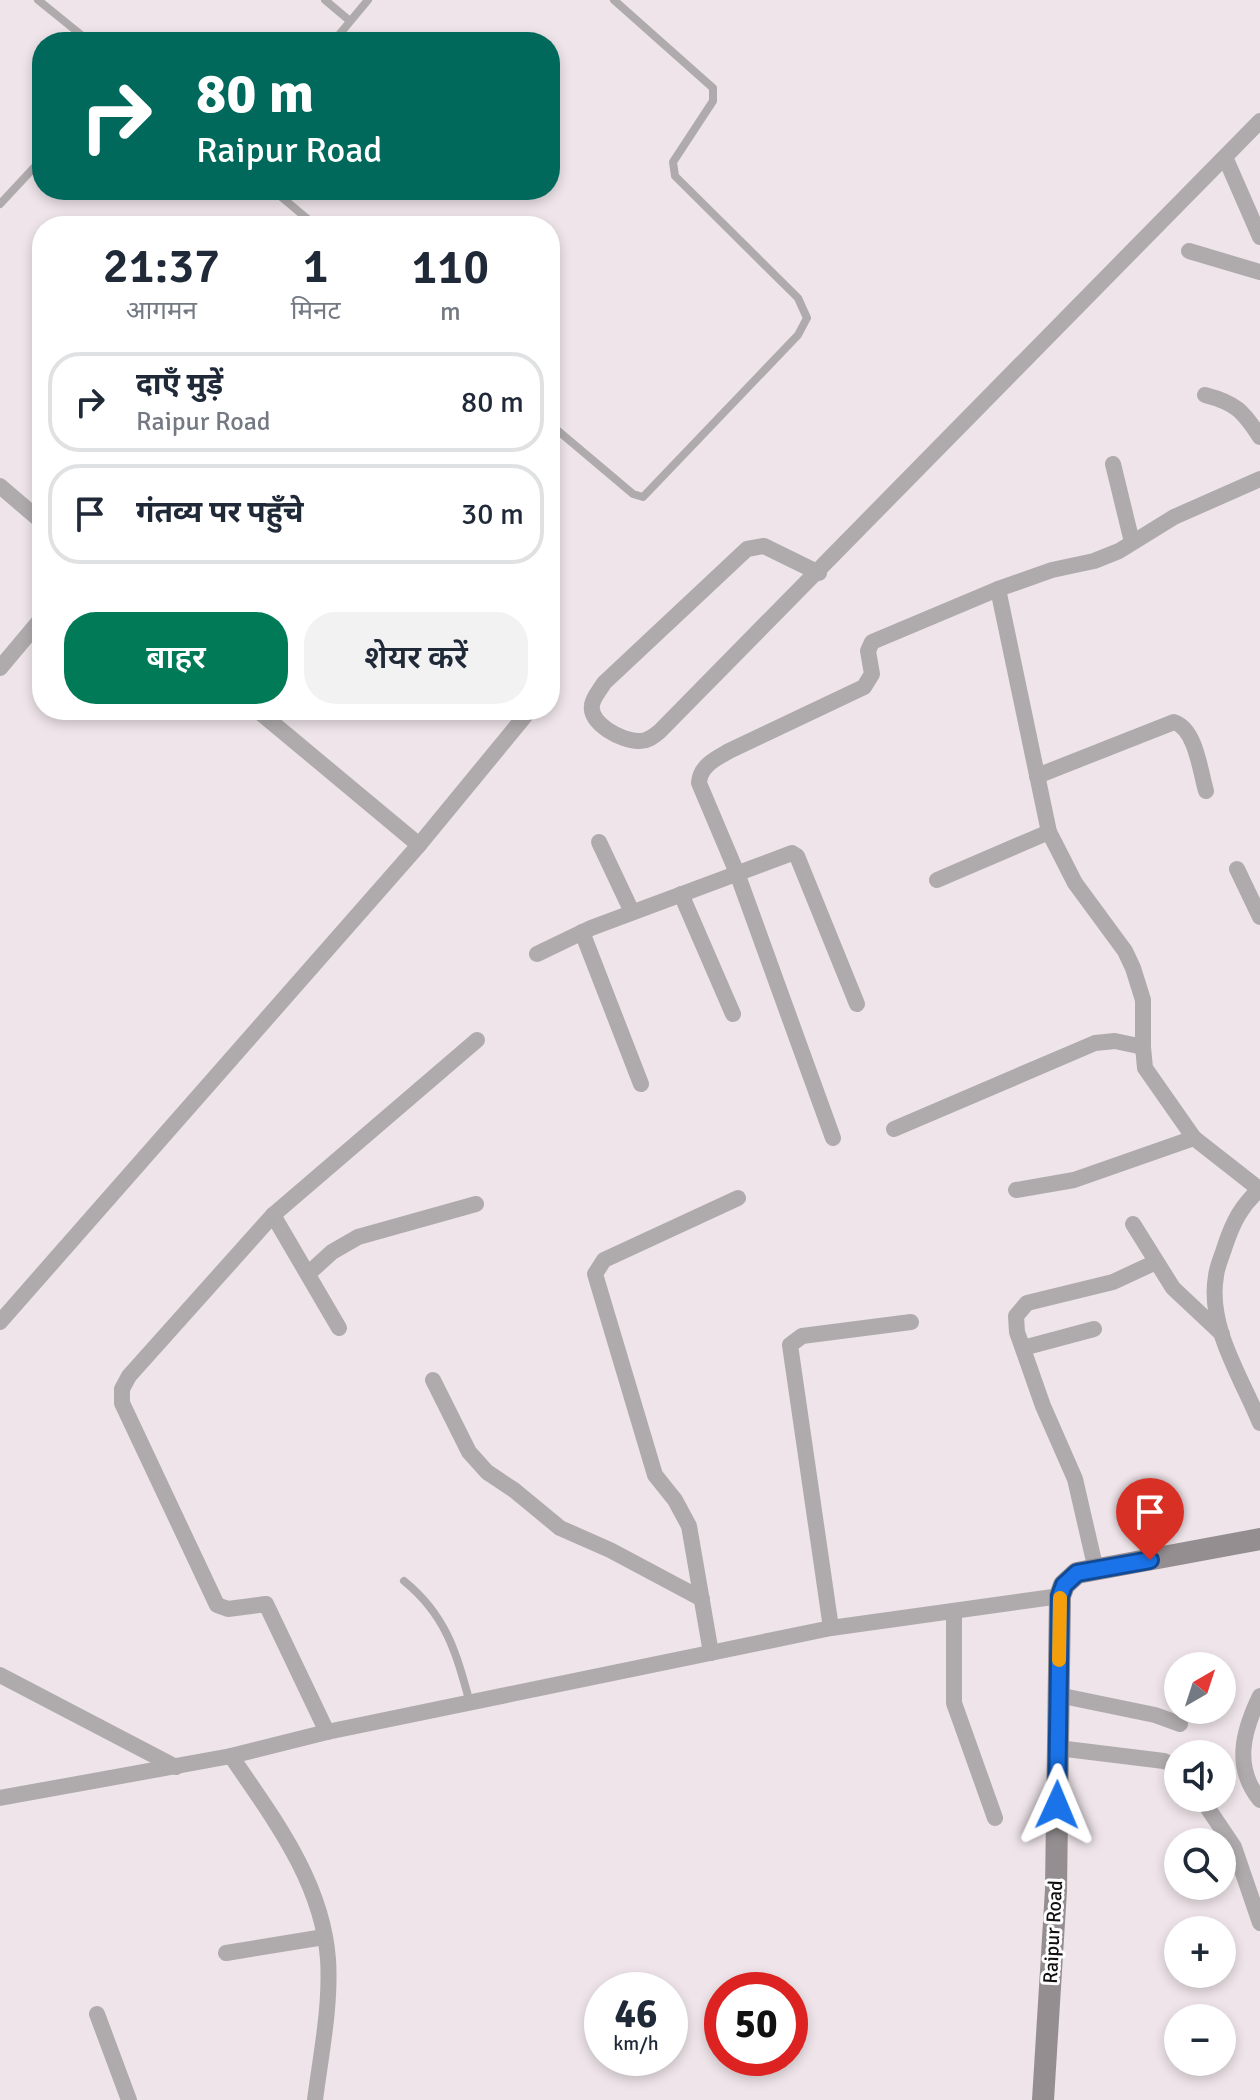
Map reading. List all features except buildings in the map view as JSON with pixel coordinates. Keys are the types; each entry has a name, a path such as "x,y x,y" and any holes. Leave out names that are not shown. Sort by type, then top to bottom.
{"main road":[{"path":"1060,1596 1069,1579 1077,1573 1260,1539"},
{"name":"Raipur Road","path":"1043,2100 1056,1890 1060,1596"}],"street":[{"path":"819,573 764,546 747,549 604,683 591,703 597,720 624,738 640,742 651,738 819,573 1260,121"},
{"path":"1225,157 1260,237"},
{"path":"1189,251 1260,272"},
{"path":"1205,395 1242,411 1260,437"},
{"path":"1113,464 1132,542"},
{"path":"833,1138 737,873 699,783 702,770 729,751 864,687 872,674 868,651 872,642 998,589 1052,570 1094,561 1174,517 1260,479"},
{"path":"0,486 32,513"},
{"path":"998,589 1049,832 1075,883 1125,951 1133,968 1143,1000 1143,1047 1149,1077 1194,1138 1260,1189 1236,1216 1216,1274 1214,1295 1223,1335 1254,1393 1260,1423"},
{"path":"0,668 32,630"},
{"path":"269,720 419,845"},
{"path":"0,1322 419,845 522,720"},
{"path":"1037,776 1174,722 1185,728 1206,791"},
{"path":"937,880 1049,832"},
{"path":"599,842 632,912"},
{"path":"537,954 582,932 790,852 796,855 857,1004"},
{"path":"1237,869 1260,917"},
{"path":"681,894 733,1014"},
{"path":"582,932 641,1084"},
{"path":"327,1732 266,1604 228,1609 217,1605 121,1396 129,1376 273,1215 477,1040"},
{"path":"894,1129 1095,1043 1115,1041 1143,1047"},
{"path":"1016,1190 1074,1180 1194,1138"},
{"path":"711,1653 689,1526 675,1500 655,1475 595,1274 604,1260 738,1198"},
{"path":"309,1273 332,1252 358,1237 476,1204"},
{"path":"273,1215 339,1328"},
{"path":"1133,1224 1173,1288 1223,1335"},
{"path":"1096,1570 1075,1479 1043,1406 1017,1332 1016,1316 1027,1303 1113,1282 1156,1262"},
{"path":"831,1628 790,1345 802,1336 911,1322"},
{"path":"1023,1348 1094,1329"},
{"path":"433,1380 469,1452 487,1472 560,1528 610,1550 702,1599"},
{"path":"0,1798 231,1756 327,1732 831,1628 1060,1596"},
{"path":"954,1611 954,1703 995,1818"},
{"path":"0,1675 176,1767"},
{"path":"1058,1695 1164,1718"},
{"path":"1260,1696 1242,1747 1242,1763 1260,1800"},
{"path":"1058,1748 1164,1761"},
{"path":"231,1756 303,1868 324,1937 328,1960 315,2100"},
{"path":"1210,1812 1234,1847 1260,1923"},
{"path":"226,1953 324,1937"},
{"path":"97,2014 129,2100"}],"lane":[{"path":"38,0 78,32"},
{"path":"325,0 350,21"},
{"path":"341,32 368,0"},
{"path":"560,432 633,494 643,497 798,335 807,318 801,303 790,290 675,176 673,162 713,101 713,88 614,0"},
{"path":"0,204 32,170"},
{"path":"285,200 304,216"},
{"path":"404,1581 432,1607 451,1641 470,1703"}],"slow traffic":[{"path":"1059,1660 1060,1598"}],"route":[{"path":"1057,1805 1060,1596 1064,1585 1077,1573 1150,1560"}]}
